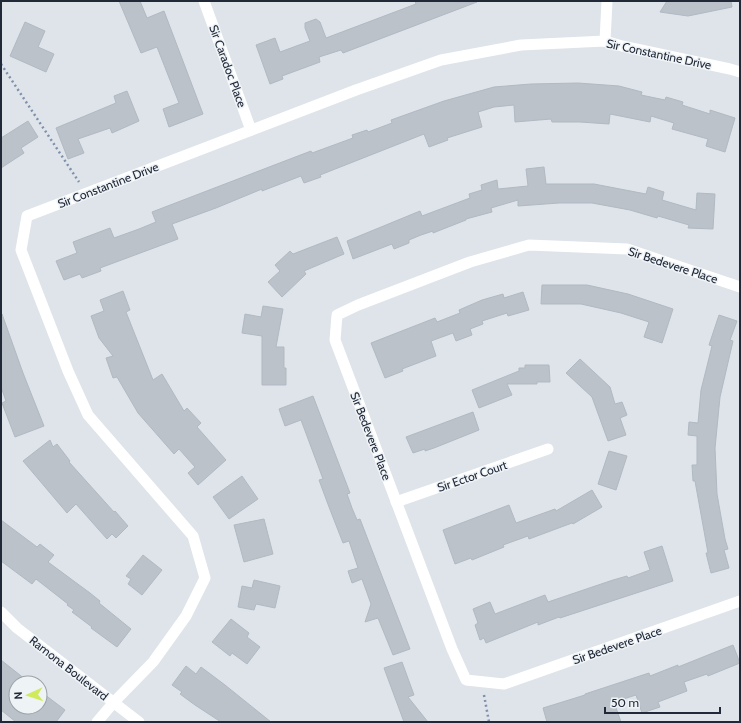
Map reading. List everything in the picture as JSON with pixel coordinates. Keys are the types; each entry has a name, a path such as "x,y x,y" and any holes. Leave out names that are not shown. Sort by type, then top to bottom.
{"street":[{"name":"Sir Caradoc Place","path":"204,1 252,130"},
{"path":"605,41 607,1"},
{"name":"Sir Constantine Drive","path":"114,702 153,662 186,616 205,578 193,536 88,415 68,371 21,250 27,216 356,90 441,60 521,45 605,41 740,72"},
{"name":"Sir Bedevere Place","path":"740,287 627,249 529,245 470,262 358,305 337,315 335,340 452,649 466,680 504,684 740,601"},
{"name":"Sir Ector Court","path":"396,502 548,449"},
{"name":"Ramona Boulevard","path":"1,612 17,628 139,722"},
{"path":"97,722 114,702"}],"path":[{"path":"1,64 86,193"},
{"path":"481,682 490,722"}],"building":[{"path":"119,1 140,1 147,18 164,11 203,114 169,127 163,109 179,103 157,47 141,53"},
{"path":"415,1 477,2 343,53 341,50 319,57 320,62 282,76 283,79 270,84 256,45 275,38 280,52 310,41 305,28 305,23 316,19 320,22 326,38 416,4"},
{"path":"667,1 731,1 732,7 688,16 660,12"},
{"path":"25,22 45,31 38,47 54,54 46,72 10,56"},
{"path":"578,83 619,86 642,92 641,95 665,100 666,97 683,102 682,105 710,114 710,110 735,118 725,152 706,146 708,139 672,129 674,123 651,116 650,122 610,114 609,124 552,122 551,119 515,122 514,105 494,107 478,112 482,127 447,138 448,140 429,147 424,134 320,175 321,177 304,183 301,176 262,191 262,189 172,224 178,239 100,268 101,271 82,278 80,274 64,280 56,261 77,253 73,242 110,228 114,238 139,229 156,222 152,212 311,151 312,153 353,138 352,135 367,130 368,132 392,123 391,120 444,101 494,87 531,84"},
{"path":"127,91 139,121 112,133 110,128 78,139 84,153 68,159 56,128 116,103 114,96"},
{"path":"28,121 38,137 21,148 24,153 1,168 1,138"},
{"path":"544,167 546,184 594,184 646,194 648,187 664,192 662,200 696,210 697,193 715,194 713,229 688,228 689,225 658,216 657,218 630,210 592,203 559,203 518,206 518,200 491,208 492,212 466,219 433,233 433,231 421,235 409,240 409,243 394,249 392,244 353,259 347,241 420,211 422,216 470,198 469,194 482,190 481,185 497,180 498,189 528,186 526,169"},
{"path":"337,237 344,254 304,271 306,274 282,297 268,282 280,271 275,265 290,251 293,254"},
{"path":"542,285 587,285 628,294 673,309 662,343 644,337 649,322 621,313 581,304 541,304"},
{"path":"123,291 130,310 126,312 153,380 162,374 184,411 187,408 201,423 197,427 226,460 198,485 188,473 195,467 179,449 174,454 138,413 117,377 113,378 106,358 113,356 99,338 91,316 104,311 100,300"},
{"path":"523,292 529,310 508,316 507,313 482,321 483,324 470,329 472,335 456,341 453,333 431,341 436,356 402,369 403,371 385,378 371,343 435,318 437,322 460,313 459,310 482,300 503,294 504,298"},
{"path":"263,306 283,309 276,347 284,347 286,385 262,385 262,336 242,333 245,314 261,317"},
{"path":"2,314 44,426 15,437 2,403 6,401 1,387"},
{"path":"719,315 737,321 730,340 733,341 720,397 715,448 717,494 728,549 724,550 729,568 711,573 706,553 708,553 695,481 693,481 692,465 697,465 697,436 688,435 689,422 698,423 701,390 712,346 709,345"},
{"path":"580,359 610,387 615,404 622,402 627,415 620,418 626,435 608,441 592,397 566,373"},
{"path":"525,365 549,365 550,382 537,382 537,384 507,384 512,395 479,408 472,390 519,371 519,368 525,368"},
{"path":"313,396 350,493 347,494 352,508 357,520 360,519 410,649 393,655 378,618 365,622 371,604 362,579 352,583 348,571 358,568 349,541 343,543 329,507 319,480 323,479 301,420 285,426 279,409"},
{"path":"473,412 479,430 434,448 413,453 406,437"},
{"path":"50,440 53,447 57,444 70,461 69,462 128,526 116,538 112,534 107,539 76,504 67,513 23,461"},
{"path":"609,451 627,456 616,490 598,484"},
{"path":"242,476 258,499 229,519 213,497"},
{"path":"592,490 602,507 573,524 572,523 529,539 528,536 503,545 504,547 472,560 471,558 455,564 443,530 509,505 516,523 555,509 556,511"},
{"path":"264,519 273,554 244,562 234,525"},
{"path":"1,520 37,547 40,544 54,555 48,562 100,601 99,603 131,629 117,647 91,628 92,627 72,612 74,610 67,605 68,604 36,579 32,584 1,561"},
{"path":"662,546 673,581 538,625 538,622 486,643 484,638 480,640 475,625 478,623 473,609 490,602 495,614 545,595 548,602 613,580 627,576 628,578 650,570 644,552"},
{"path":"143,555 162,570 142,595 128,584 131,579 126,576"},
{"path":"254,580 280,586 275,608 256,604 254,610 238,607 242,586 252,588"},
{"path":"231,619 249,633 247,637 260,647 247,664 232,653 230,656 212,642"},
{"path":"733,645 740,663 708,676 707,674 684,682 687,691 658,702 660,707 642,713 636,695 614,702 621,722 547,722 543,708 649,673 650,676 678,665 678,667"},
{"path":"1,660 20,675 8,675 8,715 48,715 48,697 65,710 56,722 16,722 1,710"},
{"path":"402,662 414,695 408,697 428,722 404,722 384,668"},
{"path":"186,666 196,674 201,667 271,722 221,722 195,705 180,694 182,692 172,685"}]}
